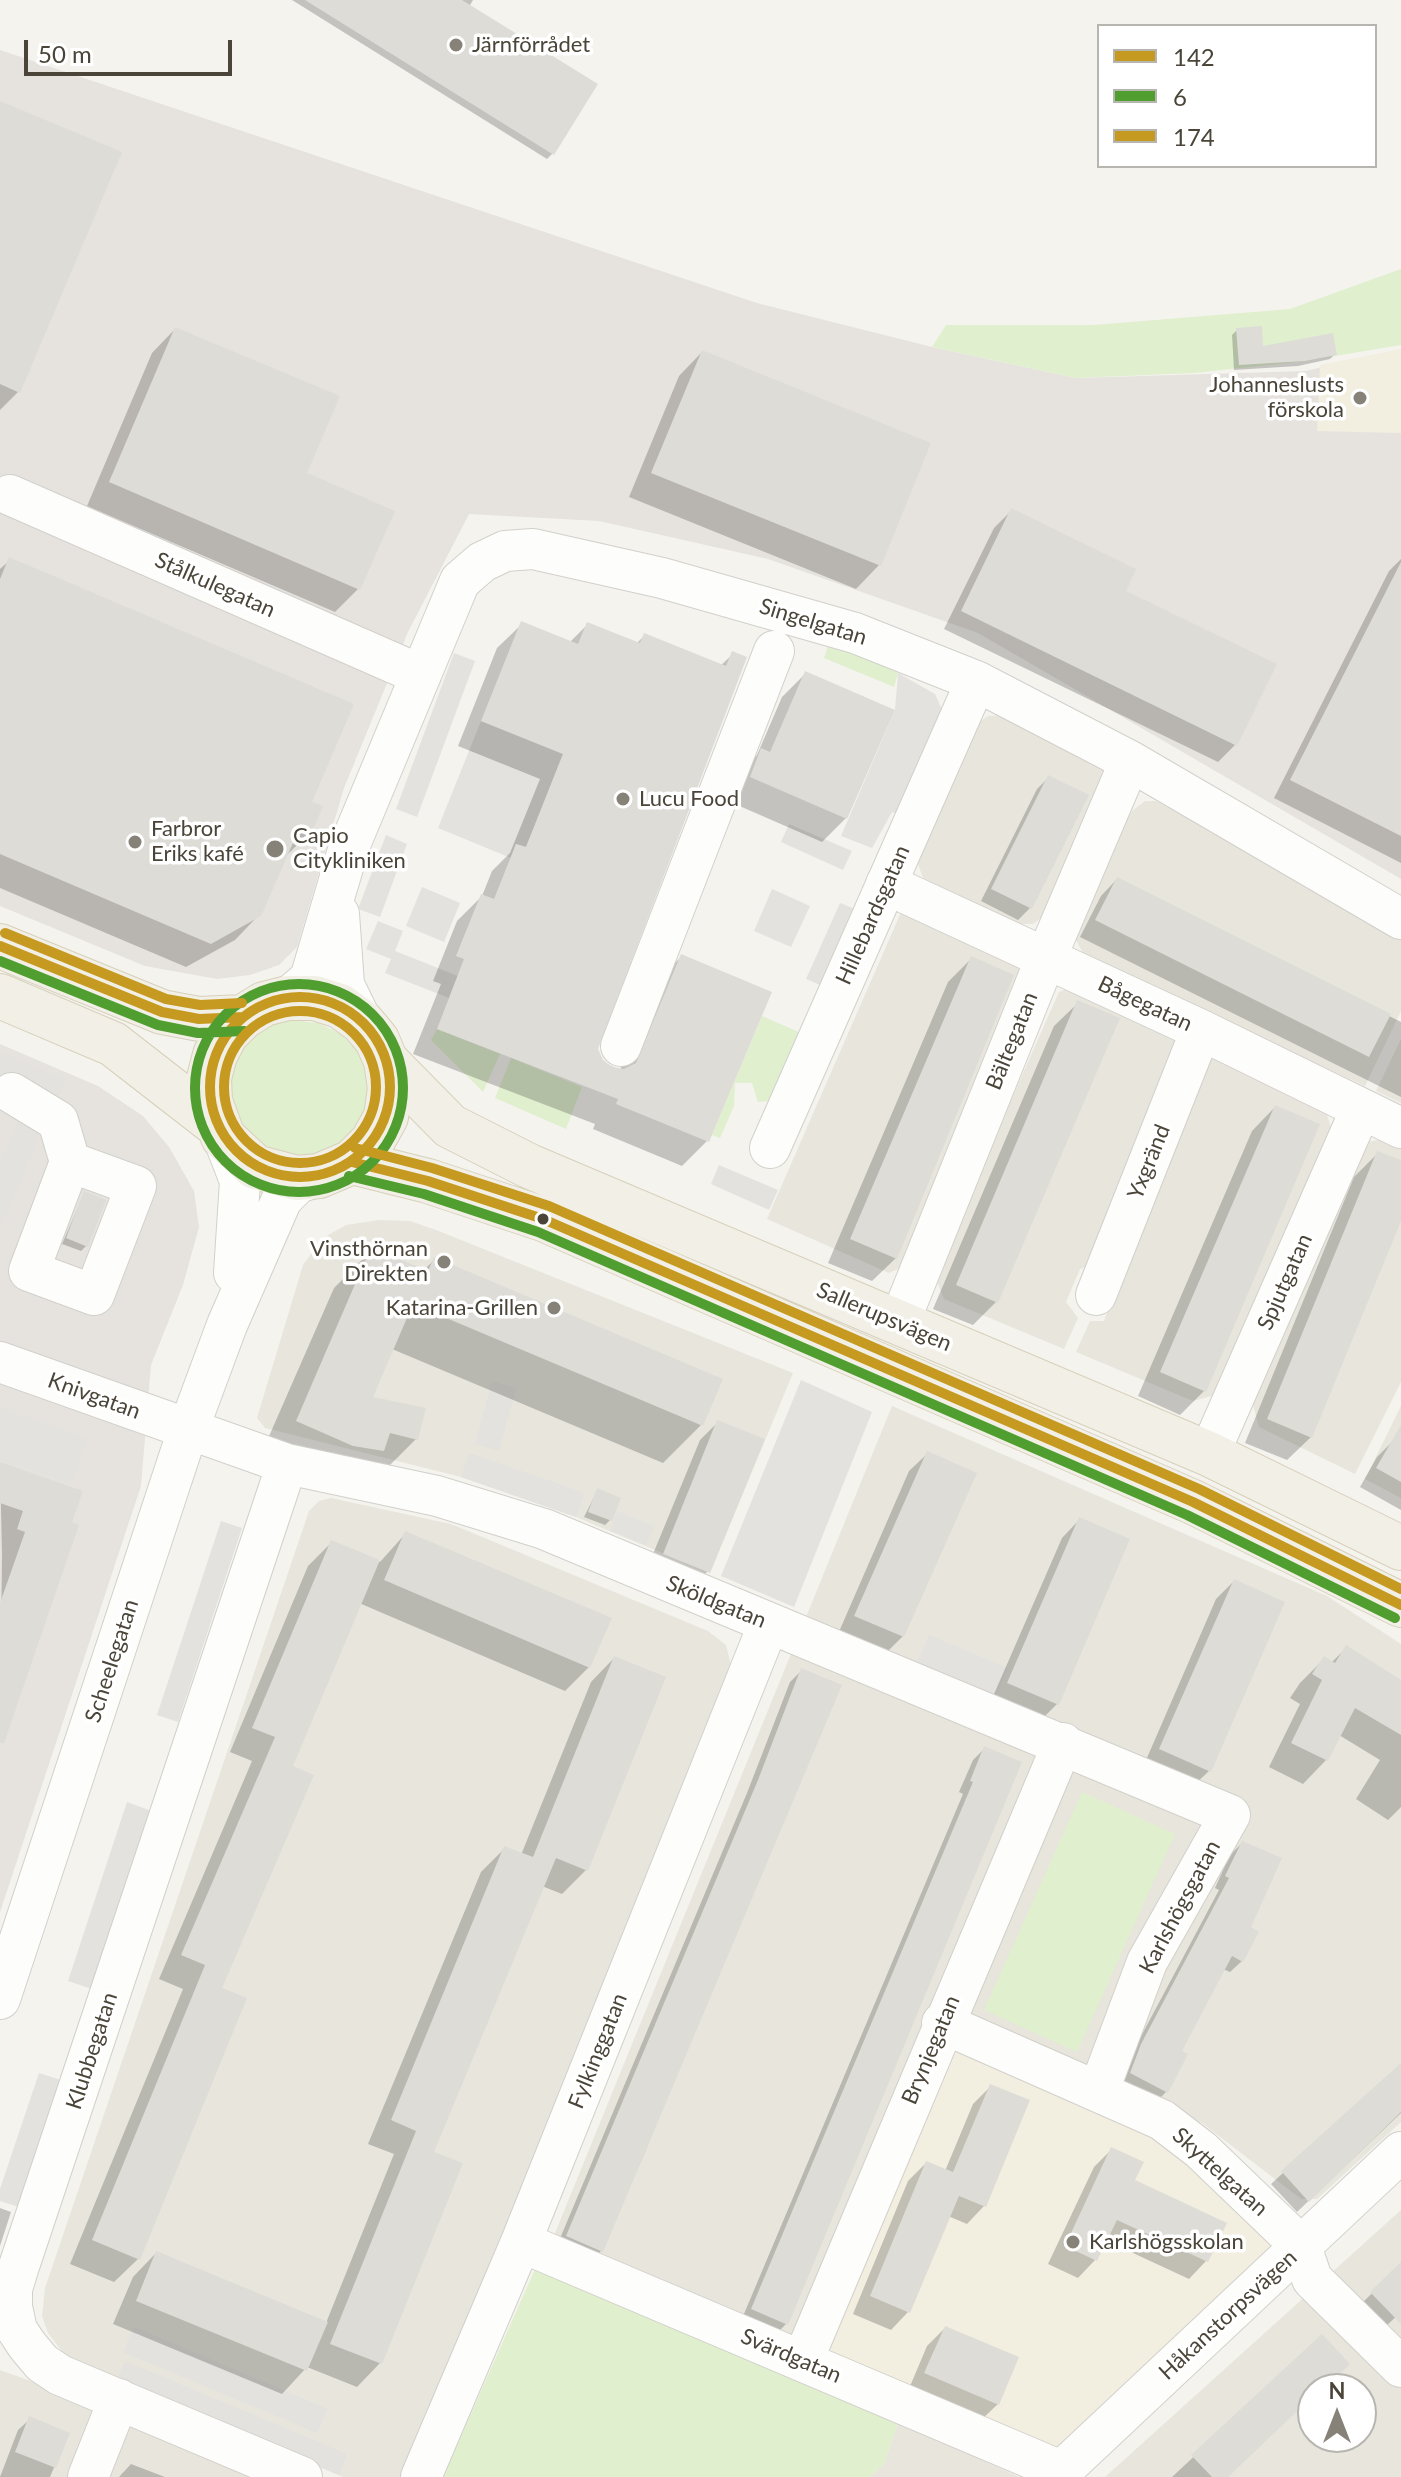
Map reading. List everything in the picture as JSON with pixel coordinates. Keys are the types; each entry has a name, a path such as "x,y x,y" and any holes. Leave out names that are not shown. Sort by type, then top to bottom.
{"main road":[{"name":"Sallerupsvägen","path":"0,946 162,1012 199,1019 243,1017"},
{"name":"Sallerupsvägen","path":"0,996 113,1044 220,1130 246,1160 275,1175 336,1169 428,1181 543,1219 1193,1502 1401,1605"},
{"name":"Sallerupsvägen","path":"220,1130 210,1101 209,1078 221,1044 243,1017 264,1004 288,998 315,998 340,1006 362,1022 377,1040 386,1061 390,1088 386,1117 372,1142 336,1169"},
{"name":"Sallerupsvägen","path":"386,1061 450,1126 529,1166 1209,1454 1401,1548"}],"street":[{"name":"Stålkulegatan","path":"10,508 421,675"},
{"name":"Singelgatan","path":"288,998 310,979 349,847 460,581 482,562 505,551 533,549 662,578 855,633 976,681 1130,761 1401,919"},
{"path":"621,1046 774,651"},
{"name":"Hillebardsgatan","path":"770,1148 976,681"},
{"name":"Bältegatan","path":"899,1323 1046,958 1130,761"},
{"name":"Singelgatan","path":"349,847 339,912 340,940 344,985 362,1022"},
{"name":"Bågegatan","path":"886,884 1201,1030 1401,1128"},
{"name":"Yxgränd","path":"1096,1295 1201,1030"},
{"path":"12,1093 58,1121 70,1162"},
{"name":"Spjutgatan","path":"1209,1454 1361,1109"},
{"name":"Scheelegatan","path":"220,1130 240,1181 239,1238 227,1325"},
{"name":"Scheelegatan","path":"0,1999 188,1430 227,1325 282,1199 298,1183 336,1169"},
{"name":"Knivgatan","path":"0,1362 188,1430"},
{"name":"Sköldgatan","path":"188,1430 287,1464 437,1496 544,1529 1230,1815"},
{"name":"Klubbegatan","path":"287,1464 12,2289 17,2330 42,2363 60,2375 302,2477"},
{"name":"Fylkinggatan","path":"421,2477 521,2242 769,1623"},
{"name":"Brynjegatan","path":"803,2360 942,2023 1063,1743"},
{"name":"Karlshögsgatan","path":"1099,2090 1147,1962 1230,1815"},
{"name":"Skyttelgatan","path":"942,2023 1162,2120 1201,2150 1301,2246 1312,2279 1401,2367"},
{"name":"Håkanstorpsvägen","path":"1058,2474 1401,2152"},
{"name":"Svärdgatan","path":"521,2242 803,2360 1058,2474"},
{"path":"88,2477 119,2399"}],"shaded area":[{"path":"0,50 757,303 932,347 1076,378 1305,371 1401,350 1401,879 978,633 768,559 599,521 469,514 408,632 344,788 297,947 279,965 250,975 217,979 145,966 0,906"},
{"name":"Johanneslusts förskola","path":"1401,349 1401,433 1317,431 1320,365"},
{"path":"454,653 475,661 417,817 396,809"},
{"path":"898,673 935,694 948,723 906,817 892,812 872,848 841,836 895,710"},
{"path":"1004,715 1096,760 1105,772 1045,915 1033,924 1017,924 923,878 918,864 975,725 988,716"},
{"path":"481,721 563,754 526,847 516,844 511,858 438,828"},
{"path":"1145,801 1156,801 1175,811 1401,939 1401,1011 1365,1086 1084,955 1076,940 1075,923 1081,906 1132,811"},
{"path":"789,824 852,851 843,870 781,842"},
{"path":"386,835 407,844 380,917 358,909"},
{"path":"422,887 460,903 444,942 406,926"},
{"path":"772,889 810,906 791,947 754,931"},
{"path":"840,903 860,911 827,988 806,979"},
{"path":"914,906 1030,973 911,1263 889,1273 767,1219 902,910"},
{"path":"378,921 403,931 395,951 458,976 449,998 385,973 391,959 366,949"},
{"path":"1074,986 1172,1031 1183,1049 1098,1263 1080,1269 1066,1302 1078,1318 1064,1349 944,1299 934,1274 1059,992"},
{"path":"1401,1039 1401,1103 1376,1091"},
{"path":"0,1044 98,1086 143,1116 169,1147 194,1191 199,1227 183,1285 151,1365 141,1486 0,1912"},
{"path":"0,1052 66,1080 57,1099 0,1075"},
{"path":"1222,1054 1325,1108 1331,1128 1219,1394 1193,1401 1076,1352 1090,1321 1104,1321 1204,1059"},
{"path":"21,1115 44,1125 0,1229 0,1165"},
{"path":"1390,1137 1401,1143 1401,1382 1355,1474 1259,1427 1253,1405 1369,1142"},
{"path":"719,1165 778,1190 769,1210 711,1184"},
{"path":"379,1220 410,1221 436,1230 793,1373 710,1573 576,1517 461,1477 265,1428 257,1418 303,1265 323,1238 346,1225"},
{"path":"801,1380 872,1412 794,1607 721,1576"},
{"path":"492,1381 516,1388 499,1451 475,1444"},
{"path":"892,1406 1327,1596 1401,1644 1401,2122 1317,2199 1301,2199 1202,2123 935,2005 796,2344 553,2238"},
{"path":"1401,1406 1401,1498 1365,1479"},
{"path":"0,1408 87,1438 71,1484 0,1459"},
{"path":"469,1453 585,1493 576,1517 461,1477"},
{"path":"331,1498 451,1524 708,1631 726,1645 734,1677 403,2477 343,2477 91,2371 64,2354 48,2333 42,2316 45,2288 309,1511 319,1501"},
{"path":"617,1511 654,1526 646,1545 610,1531"},
{"path":"221,1521 242,1528 178,1722 157,1715"},
{"path":"929,1635 1008,1668 996,1696 917,1662"},
{"path":"127,1802 154,1812 95,1990 68,1981"},
{"name":"Karlshögsskolan","path":"957,2050 1127,2123 1161,2143 1272,2233 1272,2252 1065,2445 1045,2447 834,2358 830,2345"},
{"path":"39,2073 64,2081 22,2208 0,2201 0,2189"},
{"path":"1401,2210 1401,2477 1105,2477"},
{"path":"134,2327 328,2409 317,2433 123,2352"},
{"path":"125,2361 347,2454 339,2475 116,2382"},
{"path":"0,2370 83,2400 272,2477 0,2477"},
{"path":"898,2422 1019,2477 870,2477 884,2464"}],"green space":[{"path":"1401,269 1401,345 1305,361 1194,373 1076,378 932,347 946,325 1094,325 1290,309"},
{"path":"828,646 866,657 898,673 894,687 824,658"},
{"path":"762,1016 808,1036 778,1100 758,1102 752,1083 735,1083 734,1106 720,1138 712,1135"},
{"path":"293,1020 318,1023 341,1034 358,1052 368,1075 370,1100 362,1125 327,1159 277,1162 227,1110 232,1060 247,1040 268,1026"},
{"path":"437,1029 500,1054 483,1092 431,1040"},
{"path":"511,1058 582,1087 566,1129 495,1098"},
{"path":"1082,1792 1175,1834 1077,2052 984,2010"},
{"path":"540,2258 898,2422 884,2464 870,2477 443,2477"}],"building":[{"name":"Järnförrådet","path":"305,0 462,0 598,84 554,155"},
{"path":"0,101 122,152 20,393 0,384"},
{"path":"1262,326 1263,346 1333,333 1337,355 1305,361 1239,365 1236,328"},
{"path":"175,327 340,396 307,473 395,511 360,590 109,482"},
{"path":"702,350 931,443 881,566 651,473"},
{"path":"1011,508 1136,569 1126,591 1277,664 1237,746 961,611"},
{"path":"9,557 354,704 312,802 323,806 312,832 300,827 261,916 211,944 0,854 0,579"},
{"path":"1401,562 1401,836 1290,780"},
{"path":"521,621 578,644 587,622 640,643 644,633 726,666 732,651 747,657 598,1049 603,1060 612,1067 624,1069 636,1063 681,954 772,992 709,1142 616,1104 618,1099 437,1029 464,959 456,956 481,894 494,899 516,844 526,847 563,754 481,721"},
{"path":"805,671 895,710 847,819 750,777 761,748 770,752"},
{"path":"1048,775 1089,795 1032,909 991,889"},
{"path":"1117,877 1391,1014 1369,1057 1095,920"},
{"path":"971,956 1014,975 897,1259 850,1239"},
{"path":"1077,1000 1120,1018 998,1303 956,1285"},
{"path":"1275,1105 1320,1124 1206,1392 1160,1372"},
{"path":"1377,1151 1401,1160 1401,1221 1312,1438 1267,1419"},
{"path":"84,1191 106,1200 88,1247 66,1238"},
{"path":"371,1247 428,1271 434,1257 723,1379 703,1426 413,1304 373,1397 426,1408 418,1440 390,1433 384,1451 353,1446 296,1421"},
{"path":"717,1420 765,1439 710,1573 663,1554"},
{"path":"1401,1425 1401,1482 1376,1468"},
{"path":"927,1451 977,1473 904,1637 854,1616"},
{"path":"0,1462 83,1491 72,1522 79,1525 4,1743 0,1743 0,1603 25,1532 17,1529 23,1511 0,1503"},
{"path":"597,1488 621,1498 612,1521 588,1512"},
{"path":"1079,1517 1130,1539 1059,1705 1007,1683"},
{"path":"405,1531 612,1618 590,1668 384,1580"},
{"path":"331,1540 380,1560 293,1766 314,1775 222,1988 247,1998 140,2260 92,2240 205,1965 181,1955 275,1737 252,1728"},
{"path":"1234,1579 1285,1602 1211,1772 1159,1749"},
{"path":"1346,1645 1401,1680 1401,1735 1355,1708 1328,1761 1291,1743 1322,1680 1312,1674 1324,1656 1335,1663"},
{"path":"614,1656 666,1677 588,1871 556,1858 434,2152 463,2163 382,2364 330,2344 416,2131 391,2120 504,1846 533,1857"},
{"path":"801,1668 842,1685 603,2252 566,2236 758,1780"},
{"path":"984,1746 1022,1762 788,2325 751,2309 973,1782 970,1781"},
{"path":"1242,1841 1282,1858 1251,1927 1259,1932 1243,1962 1232,1956 1182,2051 1188,2054 1168,2093 1130,2073 1141,2044 1229,1878 1225,1876"},
{"path":"1401,2063 1401,2112 1309,2202 1281,2171"},
{"path":"990,2084 1030,2100 986,2207 959,2196 910,2313 870,2296 926,2161 953,2172"},
{"path":"1111,2147 1144,2162 1135,2180 1227,2223 1208,2262 1117,2220 1097,2261 1065,2246"},
{"path":"156,2251 328,2322 307,2371 136,2301"},
{"path":"1401,2262 1401,2324 1370,2292"},
{"path":"945,2326 1019,2357 999,2405 924,2373"},
{"path":"1322,2334 1350,2364 1341,2373 1297,2373 1297,2411 1228,2477 1212,2477 1191,2455"},
{"path":"29,2416 70,2433 56,2468 15,2452"}],"transit line":[{"name":"174","path":"5,933 166,999 200,1005 242,1003"},
{"name":"142","path":"0,946 162,1012 199,1019 243,1017"},
{"name":"6","path":"0,961 158,1025 198,1033 244,1031"},
{"name":"6","path":"299,984 339,992 373,1014 395,1048 403,1088 395,1128 373,1162 339,1184 299,1192 259,1184 225,1162 203,1128 195,1088 203,1048 225,1014 259,992 299,984"},
{"name":"142","path":"300,997 334,1004 364,1023 383,1053 390,1087 383,1121 364,1151 334,1170 300,1177 266,1170 236,1151 217,1121 210,1087 217,1053 236,1023 266,1004 300,997"},
{"name":"174","path":"300,1011 329,1017 354,1033 370,1058 376,1087 370,1116 354,1141 329,1157 300,1163 271,1157 246,1141 230,1116 224,1087 230,1058 246,1033 271,1017 300,1011"},
{"name":"174","path":"355,1148 432,1168 549,1206 1199,1489 1401,1589"},
{"name":"142","path":"352,1162 428,1181 543,1219 1193,1502 1401,1605"},
{"name":"6","path":"349,1176 424,1194 538,1232 1187,1515 1395,1618"}],"place":[{"name":"Järnförrådet","path":"456,45"},
{"name":"Johanneslusts förskola","path":"1360,398"},
{"name":"Lucu Food","path":"623,799"},
{"name":"Farbror Eriks kafé","path":"135,842"},
{"name":"Capio Citykliniken","path":"275,849"},
{"name":"Vinsthörnan Direkten","path":"444,1262"},
{"name":"Katarina-Grillen","path":"554,1308"},
{"name":"Karlshögsskolan","path":"1073,2242"}]}
